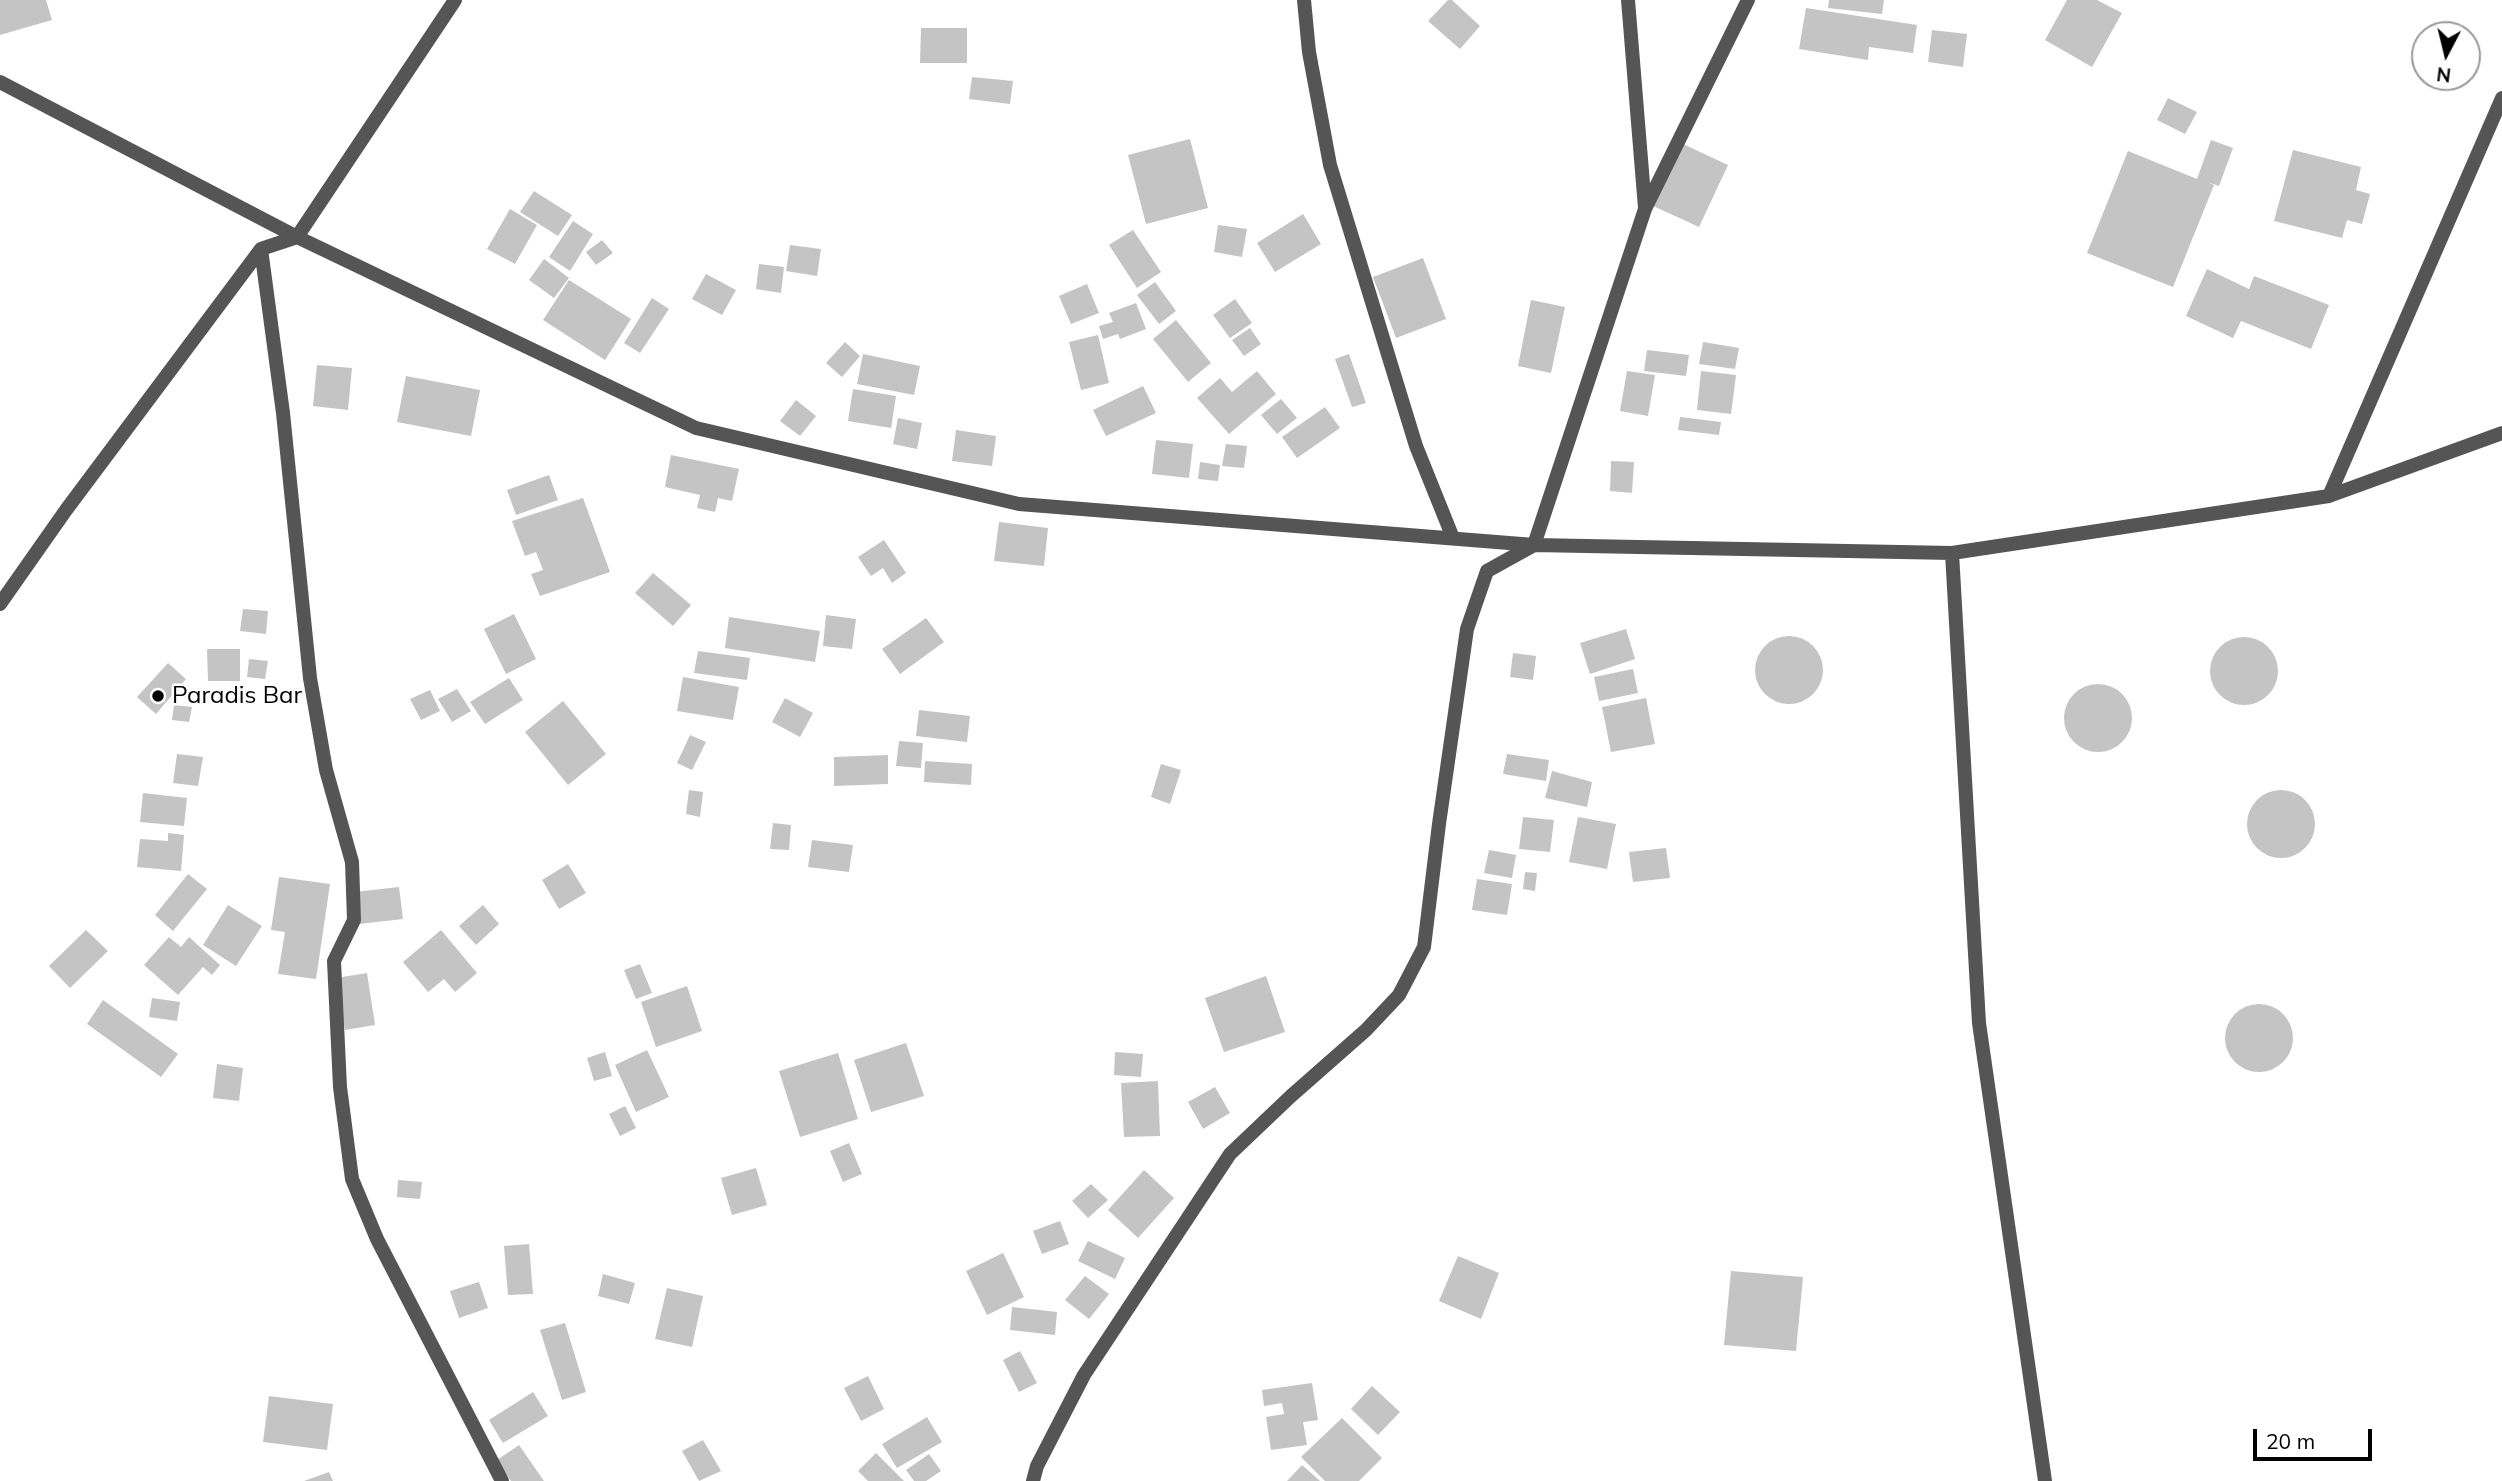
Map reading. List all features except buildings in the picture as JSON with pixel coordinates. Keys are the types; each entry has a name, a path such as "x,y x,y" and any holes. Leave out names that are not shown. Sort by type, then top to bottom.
{"street":[{"path":"0,604 66,510 261,248 297,237 455,0"},
{"path":"1304,0 1309,52 1330,165 1416,446 1453,538"},
{"path":"1628,0 1645,209"},
{"path":"1033,1481 1037,1466 1084,1375 1230,1154 1366,1030 1399,995 1424,947 1467,629 1487,571 1534,545 1645,209 1748,0"},
{"path":"0,82 297,237 696,428 1018,503 1534,545 1952,553 2329,496 2502,433"},
{"path":"2329,496 2502,98"},
{"path":"261,248 283,413 310,678 327,770 352,862 354,920 334,961 340,1087 352,1179 377,1239 502,1481"},
{"path":"1952,553 1979,1023 2046,1481"}],"place":[{"name":"Paradis Bar","path":"158,696"}]}
